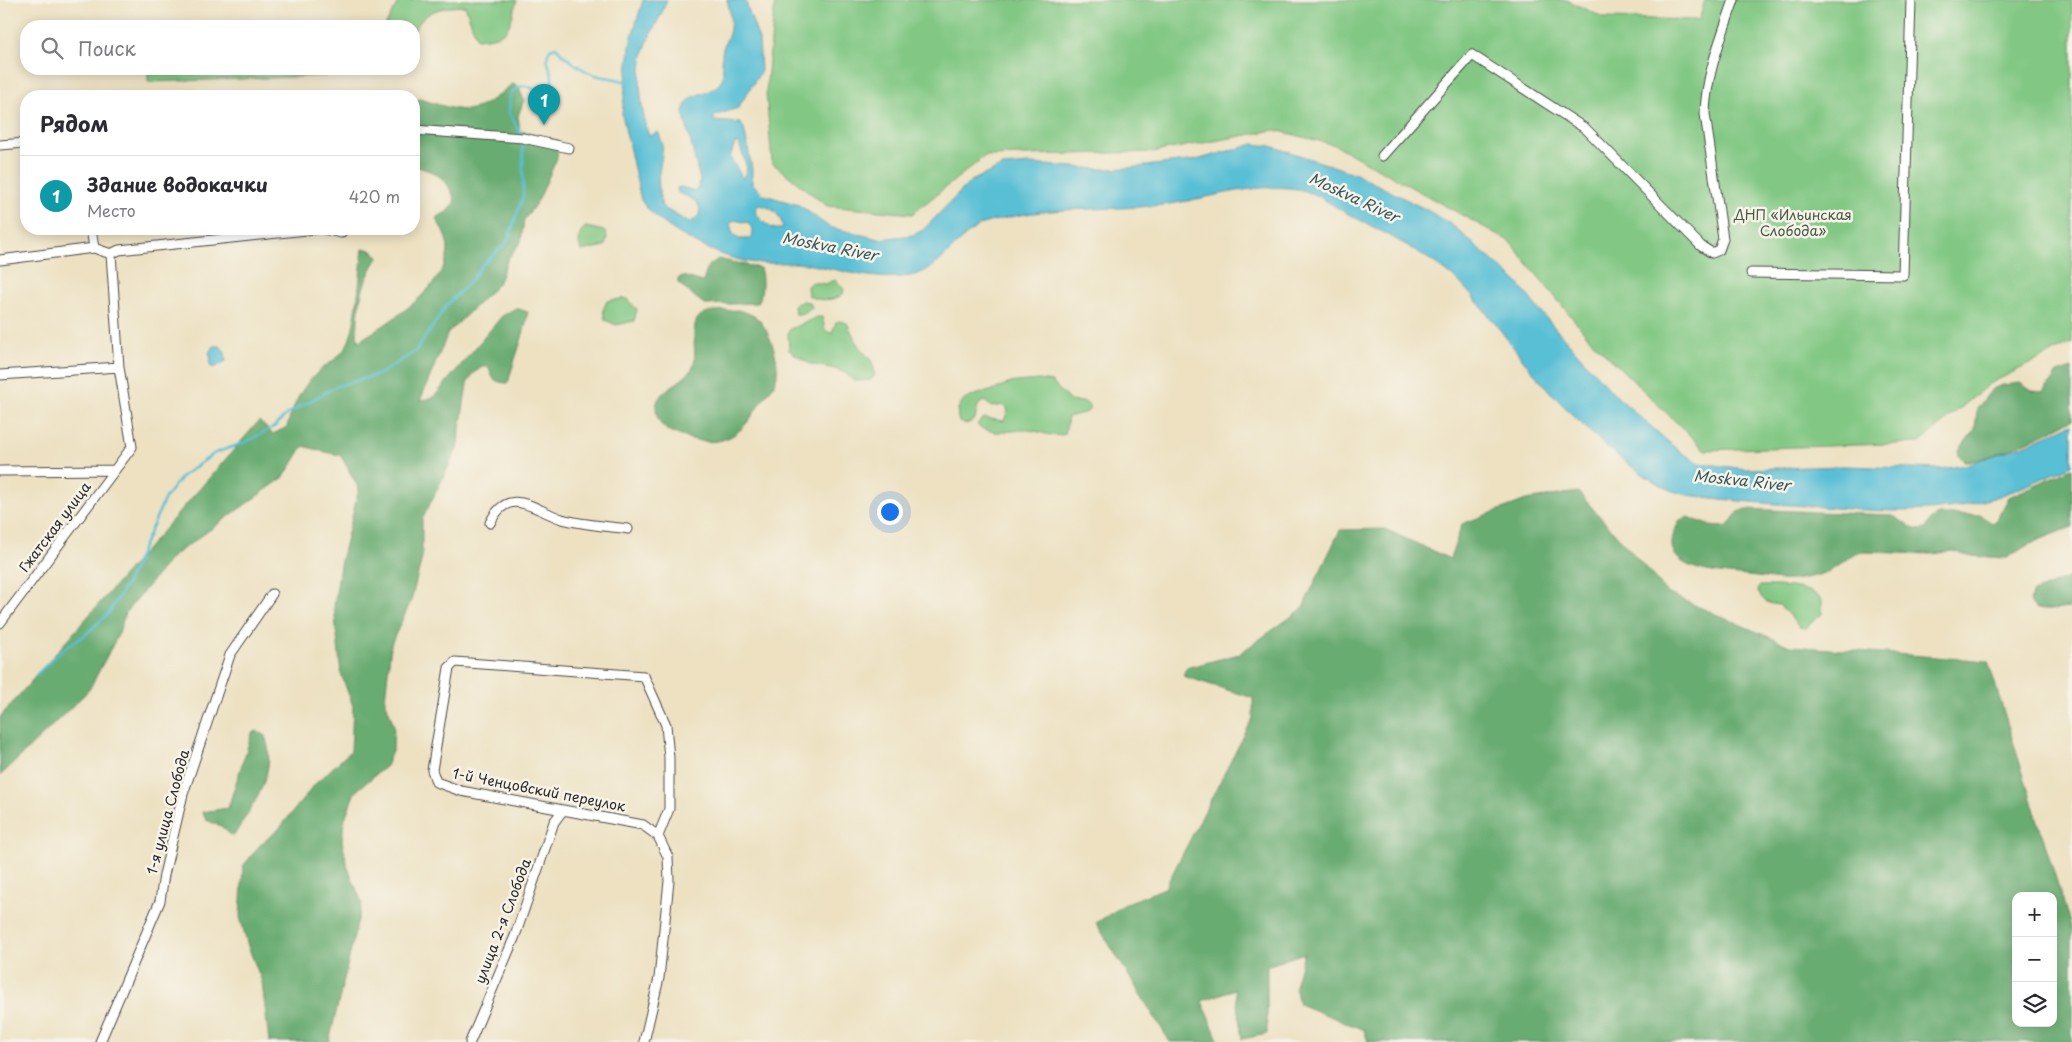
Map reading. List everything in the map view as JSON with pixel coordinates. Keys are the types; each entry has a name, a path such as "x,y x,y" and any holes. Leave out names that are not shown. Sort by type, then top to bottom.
{"street":[{"path":"1382,156 1472,55 1586,130 1700,246 1712,253 1719,250 1723,240 1705,114 1706,95 1709,74 1734,0"},
{"path":"1751,273 1904,274 1911,0"},
{"path":"420,130 522,138 569,148"},
{"path":"0,145 20,143"},
{"path":"92,235 94,248"},
{"path":"0,260 94,248 111,254 119,250 260,235"},
{"path":"0,375 119,367 111,254"},
{"name":"Гжатская улица","path":"0,622 132,447 119,367"},
{"path":"0,471 116,470"},
{"path":"490,523 496,510 505,504 517,502 535,506 562,519 628,530"},
{"name":"1-я улица Слобода","path":"100,1042 160,901 164,875 184,794 230,655 272,594"},
{"name":"1-й Ченцовский переулок","path":"455,662 644,676 666,725 669,758 668,809 658,836 643,825 460,791 436,782 432,770 449,668 455,662"},
{"name":"улица 2-я Слобода","path":"470,1042 515,936 554,822 563,810"},
{"path":"644,1042 658,978 669,881 668,857 658,836"}],"green space":[{"path":"399,0 517,0 512,18 506,30 488,38 477,39 465,6 449,7 435,11 420,22 420,20 388,20"},
{"name":"ДНП «Ильинская Слобода»","path":"775,0 1567,0 1604,18 1699,20 1705,0 2072,0 2072,343 1989,384 1919,443 1705,450 1589,338 1509,241 1335,145 1275,130 1153,152 985,156 912,214 827,206 772,163 766,92"},
{"path":"148,75 326,75 326,76 148,82"},
{"path":"512,84 518,86 524,100 518,116 520,131 558,141 557,158 539,199 524,220 521,242 508,258 498,284 448,333 420,401 434,397 502,316 516,308 528,312 524,330 508,383 497,381 491,375 489,367 482,367 473,374 467,384 457,449 422,520 422,558 411,601 391,644 385,700 394,726 393,749 386,766 355,792 344,821 342,841 348,868 362,903 329,1042 269,1042 262,982 248,946 240,917 243,866 261,844 279,829 316,783 351,751 353,706 341,674 334,607 340,565 359,489 341,456 303,446 284,477 173,556 125,613 119,633 89,690 0,776 0,717 259,421 273,434 287,427 302,390 318,372 339,356 348,343 356,311 363,249 369,249 379,256 364,285 359,313 357,336 359,341 385,325 427,291 445,264 448,250 446,237 436,218 450,210 455,200 445,181 435,174 420,168 420,99 469,110 487,103"},
{"path":"586,227 605,231 607,237 605,246 582,251 579,245 579,238 581,231"},
{"path":"718,259 760,268 762,286 758,303 705,305 678,283 678,279 682,276 703,282 708,266"},
{"path":"835,280 844,289 843,294 840,296 821,300 808,295 807,286 812,282 825,284"},
{"path":"626,298 637,309 634,321 616,325 605,320 603,310 607,301"},
{"path":"803,301 810,302 812,308 802,314 795,314 794,305"},
{"path":"738,310 751,314 758,319 767,331 776,356 777,365 776,379 773,386 747,423 728,438 709,442 696,440 668,430 659,420 656,406 664,392 684,377 694,364 694,332 697,320 708,312"},
{"path":"817,317 822,317 825,329 832,333 836,322 847,323 859,347 871,360 874,368 874,377 871,380 854,381 845,373 836,369 810,364 789,350 788,333 790,329"},
{"path":"2072,368 2072,420 2049,432 1988,457 1964,461 1959,456 1959,450 1975,429 1977,409 1992,389 2003,385 2020,383 2032,391 2044,392 2057,373"},
{"path":"1039,380 1052,382 1070,401 1084,402 1089,406 1090,409 1087,412 1068,417 1065,434 1051,435 1031,430 999,432 980,428 977,424 984,418 1004,421 1008,410 1004,405 991,407 985,401 978,405 975,419 967,424 959,422 959,408 966,399 1013,383"},
{"path":"2072,468 2072,527 2031,543 2007,558 1968,556 1953,551 1933,554 1863,552 1852,556 1826,572 1787,580 1703,570 1689,566 1679,559 1673,550 1673,537 1680,520 1689,517 1712,526 1728,526 1737,513 1745,509 1889,515 1920,530 1926,529 1930,520 1938,515 1980,515 1992,523 1996,521 2009,497"},
{"path":"1578,492 1669,594 1790,646 1988,661 2072,930 2072,1042 1368,1042 1364,1030 1299,1004 1295,986 1304,953 1267,966 1267,1034 1242,1039 1235,989 1202,1001 1219,1042 1170,1042 1096,923 1127,903 1165,888 1253,718 1253,698 1183,676 1186,668 1239,654 1302,609 1340,530 1385,529 1450,559 1462,524 1526,500"},
{"path":"2072,576 2072,608 2042,610 2032,606 2030,601 2034,592"},
{"path":"1760,586 1793,587 1809,591 1822,600 1822,614 1805,628 1799,627 1780,605 1769,603 1761,597 1757,590"},
{"path":"257,731 265,736 268,750 266,776 255,802 233,837 221,826 206,820 202,812 228,808 252,733"}],"water":[{"name":"Moskva River","path":"643,0 667,0 649,37 641,65 640,90 643,114 649,136 658,132 662,141 659,192 662,207 688,222 697,218 700,208 694,201 678,193 677,188 681,187 695,191 699,186 700,180 683,111 690,99 713,89 721,82 723,75 723,50 730,26 727,0 745,0 759,40 761,71 738,108 714,116 714,121 740,123 744,128 752,169 752,183 764,195 799,205 829,227 879,239 913,235 923,230 971,181 1003,166 1030,164 1101,169 1128,168 1196,160 1254,144 1271,146 1354,173 1427,210 1452,225 1518,283 1539,310 1613,393 1680,452 1700,463 1746,469 1844,466 1941,469 1965,465 2025,445 2072,424 2072,465 2000,496 1975,503 1934,510 1850,509 1736,501 1678,493 1637,471 1566,409 1538,378 1482,307 1451,275 1396,239 1319,197 1297,189 1263,188 1229,192 1162,205 1047,211 1010,217 979,226 962,239 939,262 920,273 909,276 870,276 806,264 757,263 737,259 690,240 660,221 641,200 622,114 631,40","holes":["735,143 739,143 747,168 743,179 730,157","758,205 771,209 778,215 783,228 775,229 771,227 755,212","734,220 749,223 752,229 751,239 739,239 733,234 730,224"]},
{"path":"214,346 220,346 225,352 226,361 216,367 211,367 209,352"}],"waterway":[{"path":"522,136 509,112 510,95 517,88 524,86 531,87 539,92 549,89 552,84 547,59 550,49 556,47 565,56 588,72 626,82"},
{"path":"36,675 62,650 86,634 108,614 128,581 165,498 181,477 215,453 246,442 274,427 287,414 337,386 380,374 416,351 447,305 473,278 482,265 507,242 523,197 523,141"}],"place":[{"name":"Здание водокачки","path":"544,125"}]}
